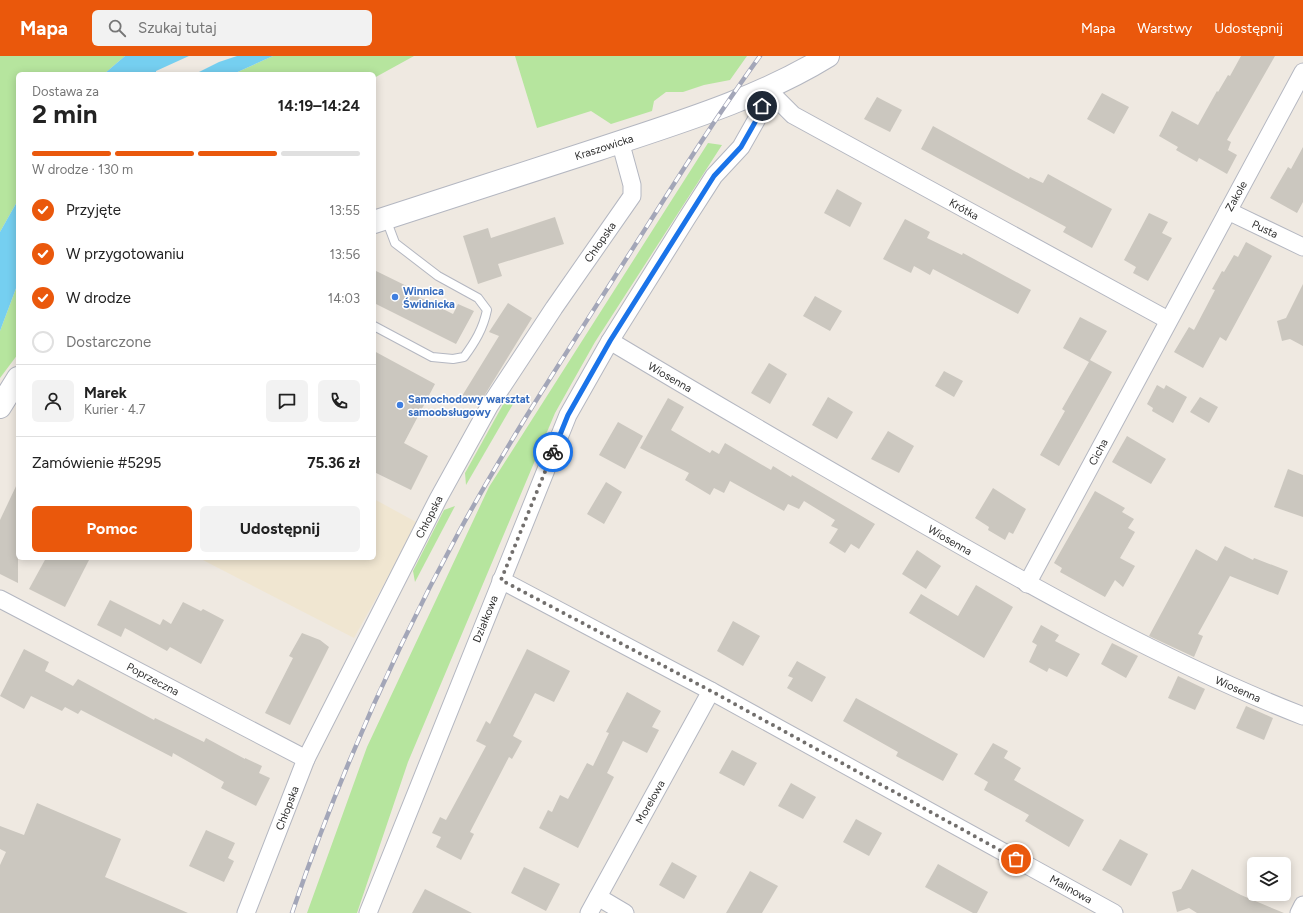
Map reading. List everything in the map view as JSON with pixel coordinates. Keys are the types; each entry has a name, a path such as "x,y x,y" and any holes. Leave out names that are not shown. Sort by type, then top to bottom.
{"street":[{"name":"Kraszowicka","path":"380,220 620,141 767,89 828,56"},
{"name":"Zakole","path":"1168,320 1303,72"},
{"name":"Krótka","path":"767,89 793,115 1168,320"},
{"name":"Działkowa","path":"368,913 568,415 610,341 714,176 741,147 758,117 767,89"},
{"name":"Chłopska","path":"246,913 306,759 438,498 490,405 554,308 632,196 632,185 620,141"},
{"name":"Pusta","path":"1228,211 1303,247"},
{"name":"Cicha","path":"1027,584 1168,320"},
{"name":"Wiosenna","path":"610,341 1027,584 1141,644 1246,694 1303,716"},
{"path":"0,407 16,381"},
{"name":"Malinowa","path":"501,580 711,691 1114,913"},
{"name":"Poprzeczna","path":"0,599 306,759"},
{"name":"Morelowa","path":"589,913 711,691"},
{"path":"598,897 626,913"},
{"path":"1299,913 1303,905"}],"lane":[{"path":"376,327 432,356 453,359 464,357 475,342 484,326 486,310 478,298 438,276 395,243 380,220"}],"shaded area":[{"path":"376,500 418,523 354,638 203,560 376,560"}],"green space":[{"path":"0,56 125,56 106,72 16,72 16,204 0,232"},
{"path":"273,56 414,56 376,77 376,72 237,72"},
{"path":"515,56 747,56 730,80 704,85 683,92 666,92 654,101 652,111 611,124 591,111 537,128"},
{"path":"708,143 722,145 595,342 555,413 408,762 357,913 307,913 367,747 489,487"},
{"path":"16,288 16,357 0,378 0,331"},
{"path":"516,399 466,485 465,473 505,401"},
{"path":"455,506 415,582 413,571 444,510"}],"water":[{"path":"125,56 189,56 156,72 106,72"},
{"path":"237,56 273,56 237,72 199,72 219,62"},
{"path":"16,204 16,288 0,331 0,232"}],"building":[{"path":"1241,56 1275,56 1227,140 1231,142 1228,150 1237,155 1227,174 1199,158 1197,162 1176,150 1178,147 1159,136 1172,111 1198,125 1217,91 1218,92 1228,75 1230,76"},
{"path":"1102,93 1129,107 1114,134 1087,119"},
{"path":"877,97 902,110 890,132 864,119"},
{"path":"933,126 1029,179 1030,177 1043,183 1048,174 1112,209 1092,248 1063,232 1066,227 921,149"},
{"path":"1303,147 1303,202 1297,213 1270,198 1288,167 1291,169"},
{"path":"837,189 862,203 850,227 824,213"},
{"path":"1149,213 1168,222 1162,233 1172,238 1148,281 1133,273 1136,267 1124,260"},
{"path":"555,217 564,244 498,264 502,276 478,284 463,236 488,228 491,238"},
{"path":"905,219 930,232 927,238 962,255 963,253 1031,290 1018,314 933,269 930,275 914,266 911,273 883,259"},
{"path":"1246,242 1272,256 1226,341 1220,337 1203,368 1174,352 1189,327 1194,330 1215,290 1212,289 1222,271 1224,272 1234,255 1238,257"},
{"path":"376,271 421,293 419,297 453,314 458,304 474,311 456,344 376,304"},
{"path":"1303,284 1303,346 1290,339 1282,341 1277,321 1286,318"},
{"path":"815,296 842,311 830,331 803,316"},
{"path":"508,303 532,318 478,406 462,396 499,336 489,332"},
{"path":"1080,317 1107,331 1090,360 1112,372 1059,466 1040,455 1065,411 1062,409 1089,362 1063,348"},
{"path":"376,352 435,384 404,443 428,456 411,490 376,473"},
{"path":"769,363 787,374 770,404 751,393"},
{"path":"944,371 963,381 954,397 935,386"},
{"path":"1157,385 1164,389 1166,385 1187,397 1173,423 1152,411 1153,408 1147,404"},
{"path":"828,397 853,412 837,439 812,425"},
{"path":"1200,397 1218,407 1209,423 1190,412"},
{"path":"668,398 684,407 671,430 710,453 712,450 719,454 725,443 771,470 773,466 791,477 792,475 875,524 859,549 851,544 845,553 829,543 838,529 831,526 835,520 804,501 799,509 788,504 784,511 730,481 724,493 714,488 710,495 685,480 689,473 640,448"},
{"path":"618,422 643,436 625,469 599,455"},
{"path":"888,431 914,446 899,473 871,459"},
{"path":"1127,436 1166,459 1151,484 1112,462"},
{"path":"1288,469 1303,475 1303,517 1274,507"},
{"path":"606,482 622,492 604,524 587,514"},
{"path":"16,486 16,560 18,560 18,583 0,574 0,520"},
{"path":"993,488 1026,509 1013,534 1009,532 1005,540 988,530 989,527 975,518"},
{"path":"1095,491 1125,508 1122,512 1134,519 1128,528 1135,532 1120,558 1135,566 1123,587 1115,580 1105,597 1060,572 1062,568 1054,563"},
{"path":"1225,546 1253,560 1254,558 1288,571 1278,595 1230,576 1198,634 1203,636 1194,657 1149,636 1196,549 1217,561"},
{"path":"917,550 941,566 926,589 902,574"},
{"path":"45,560 89,560 65,607 29,589"},
{"path":"976,585 1013,607 984,658 909,613 921,594 958,616"},
{"path":"110,600 160,625 163,619 171,624 183,602 201,611 203,609 224,620 201,664 170,647 167,651 125,628 121,637 97,625"},
{"path":"733,621 760,636 743,666 717,651"},
{"path":"1041,625 1059,635 1055,641 1080,654 1067,677 1049,668 1047,672 1029,662 1037,645 1032,642"},
{"path":"302,633 320,640 329,647 290,725 265,713 293,658 289,656"},
{"path":"1112,643 1138,656 1126,678 1101,664"},
{"path":"24,649 49,662 45,671 73,686 78,679 154,720 155,718 204,742 206,738 245,759 262,766 259,773 270,778 256,806 221,788 224,782 173,753 172,757 81,710 78,714 65,707 62,711 31,696 24,709 0,696"},
{"path":"527,649 570,671 554,702 535,693 513,736 522,741 512,759 509,757 470,832 474,834 461,860 436,847 441,837 432,833 440,817 446,820 486,746 476,741 486,721 490,724"},
{"path":"797,661 826,677 812,702 787,688 793,678 788,676"},
{"path":"1178,676 1205,689 1195,710 1168,698"},
{"path":"627,692 661,711 652,727 659,730 647,753 623,741 607,773 614,777 578,848 539,828 548,810 552,812 560,795 568,799 587,763 593,766 609,733 606,732"},
{"path":"856,698 958,754 943,781 896,756 898,752 843,721"},
{"path":"1246,706 1273,718 1264,740 1236,728"},
{"path":"993,743 1008,751 1004,758 1021,768 1014,780 1084,820 1069,847 1025,821 1029,815 984,790 988,782 974,774"},
{"path":"732,750 757,763 744,786 719,773"},
{"path":"791,783 816,797 803,819 778,806"},
{"path":"37,803 121,839 105,877 188,913 0,913 0,865 6,852 0,849 0,826 24,835"},
{"path":"856,819 882,833 869,856 843,842"},
{"path":"206,830 235,843 228,858 234,861 224,882 189,866"},
{"path":"1120,839 1148,854 1131,886 1102,870"},
{"path":"672,862 697,876 684,899 659,885"},
{"path":"938,864 988,892 977,913 973,913 925,887"},
{"path":"524,867 560,884 546,911 511,893"},
{"path":"1192,869 1247,898 1247,901 1255,901 1284,913 1197,913 1189,908 1177,912 1172,892 1181,889"},
{"path":"750,871 778,886 762,913 726,913"},
{"path":"425,889 472,913 412,913"}],"railway":[{"path":"292,913 309,864 347,766 389,670 435,576 460,530 515,434 554,372 686,166 760,56"}],"way so far":[{"path":"553,452 534,503 501,580 711,691 1016,859"}],"place":[{"name":"Winnica Świdnicka","path":"395,297"},
{"name":"Samochodowy warsztat samoobsługowy","path":"400,405"}],"route":[{"path":"553,452 568,415 610,341 714,176 741,147 758,117 762,106"}]}
